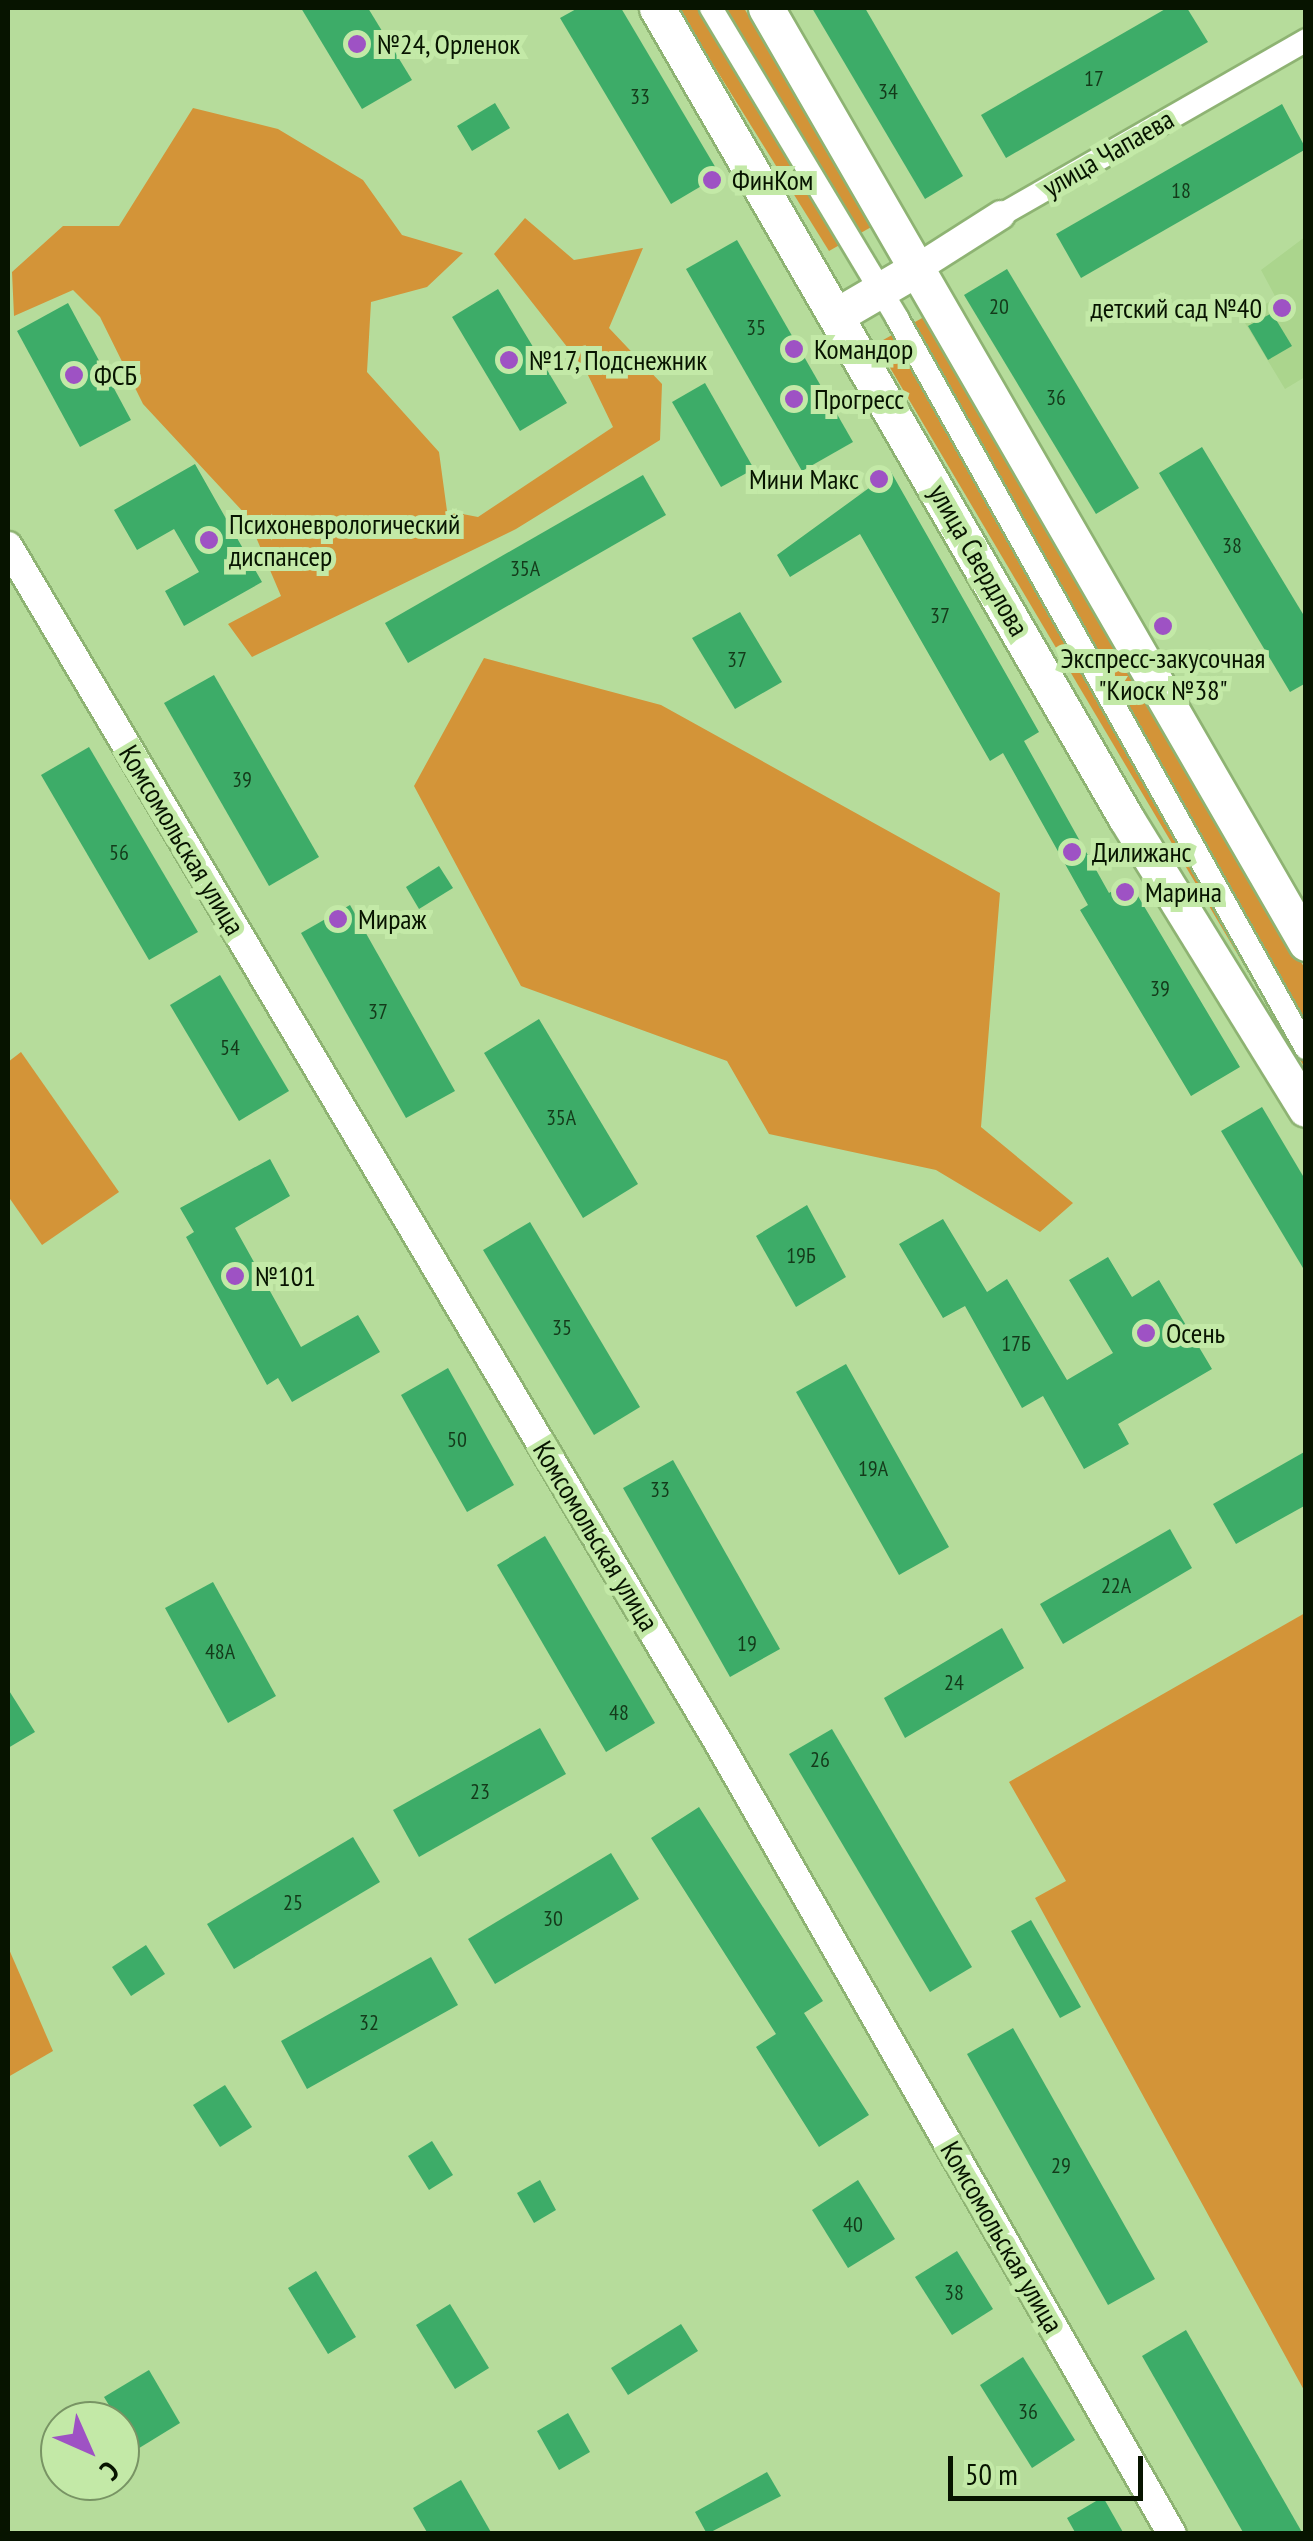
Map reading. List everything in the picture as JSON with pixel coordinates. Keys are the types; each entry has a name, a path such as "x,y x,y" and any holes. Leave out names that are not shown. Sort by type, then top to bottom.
{"street":[{"name":"улица Свердлова","path":"658,8 839,314 1126,818 1306,1109"},
{"path":"710,8 881,291 1306,1048"},
{"path":"766,8 913,271 1306,943"},
{"name":"улица Чапаева","path":"913,271 1001,215 1306,40"},
{"path":"839,314 913,271"},
{"name":"Комсомольская улица","path":"10,558 716,1740 1172,2534"}],"shaded area":[{"path":"678,8 744,8 873,226 829,251"},
{"path":"193,108 278,129 363,180 402,235 463,253 427,287 371,302 367,372 439,452 447,511 478,517 613,427 586,371 494,254 525,218 574,260 643,248 609,328 662,384 660,440 516,529 252,657 228,624 281,596 247,516 143,404 100,317 73,290 14,316 12,272 63,226 119,226"},
{"name":"детский сад №40","path":"1305,237 1305,377 1285,389 1242,318 1276,298 1261,270"},
{"path":"931,313 1305,969 1305,1068 876,344"},
{"path":"484,658 661,705 1000,893 981,1127 1073,1203 1040,1232 936,1170 769,1134 727,1061 521,986 414,786"},
{"path":"21,1052 119,1192 42,1245 8,1196 8,1062"},
{"path":"1305,1613 1305,2392 1035,1898 1066,1881 1009,1782"},
{"path":"8,1947 53,2051 8,2077"}],"building":[{"name":"№24, Орленок","path":"301,8 368,8 412,80 362,109"},
{"path":"578,8 621,8 720,175 671,204 560,18"},
{"path":"812,8 865,8 963,176 925,199"},
{"path":"1167,8 1187,8 1208,42 1006,158 981,115"},
{"path":"495,103 510,128 472,151 457,126"},
{"path":"1282,104 1306,149 1081,278 1056,234"},
{"name":"Прогресс","path":"737,240 853,442 802,471 686,269"},
{"path":"1007,269 1139,488 1096,514 964,295"},
{"name":"№17, Подснежник","path":"498,289 567,403 520,431 452,317"},
{"name":"ФСБ","path":"68,303 131,420 80,447 17,331"},
{"path":"1272,313 1292,346 1268,360 1248,326"},
{"path":"705,383 754,469 721,487 672,402"},
{"path":"1202,447 1306,619 1306,683 1290,692 1159,473"},
{"name":"Психоневрологический диспансер","path":"195,464 262,582 184,626 165,591 199,572 174,529 137,550 114,510"},
{"path":"891,472 1039,732 1024,741 1109,893 1129,881 1240,1067 1191,1096 1080,910 1088,905 1003,753 990,761 860,534 790,577 777,555"},
{"path":"643,475 666,515 408,663 385,623"},
{"path":"740,612 782,682 735,709 692,638"},
{"path":"214,675 319,857 269,886 164,703"},
{"path":"89,747 198,932 149,960 41,775"},
{"path":"439,866 453,888 419,909 406,887"},
{"path":"350,905 455,1091 406,1118 301,933"},
{"path":"220,975 289,1091 239,1121 170,1005"},
{"path":"539,1019 638,1184 583,1218 484,1053"},
{"path":"1262,1107 1306,1181 1306,1273 1221,1131"},
{"name":"№101","path":"270,1159 290,1196 235,1228 301,1347 358,1315 380,1352 292,1402 278,1378 267,1385 186,1237 194,1232 180,1208"},
{"path":"807,1205 846,1277 796,1307 756,1236"},
{"path":"943,1219 987,1292 1007,1279 1067,1380 1113,1353 1069,1280 1108,1257 1132,1297 1159,1280 1212,1369 1118,1424 1129,1444 1084,1469 1043,1396 1022,1408 965,1306 943,1318 899,1244"},
{"path":"530,1222 640,1407 594,1435 483,1250"},
{"path":"846,1364 949,1547 899,1575 796,1392"},
{"path":"448,1368 514,1485 467,1512 401,1395"},
{"path":"1306,1451 1306,1505 1236,1544 1213,1504"},
{"path":"673,1460 780,1649 730,1677 623,1488"},
{"path":"1170,1529 1192,1568 1063,1644 1040,1604"},
{"path":"545,1536 655,1723 606,1752 497,1565"},
{"path":"213,1582 276,1696 228,1723 165,1608"},
{"path":"1002,1628 1024,1668 905,1738 884,1698"},
{"path":"8,1689 35,1732 8,1748"},
{"path":"540,1728 566,1774 419,1857 393,1810"},
{"path":"832,1729 972,1967 930,1992 789,1754"},
{"path":"699,1807 823,2001 804,2013 869,2115 819,2147 756,2047 776,2034 651,1838"},
{"path":"353,1837 380,1882 234,1969 207,1924"},
{"path":"611,1853 639,1899 495,1984 468,1939"},
{"path":"1031,1920 1081,2007 1060,2018 1011,1931"},
{"path":"146,1945 165,1974 131,1996 112,1967"},
{"path":"431,1957 458,2005 307,2089 281,2041"},
{"path":"1013,2028 1155,2279 1108,2305 967,2054"},
{"path":"225,2085 252,2127 220,2147 193,2105"},
{"path":"432,2141 453,2175 429,2190 408,2156"},
{"path":"540,2180 556,2210 534,2223 517,2193"},
{"path":"858,2180 895,2239 848,2268 812,2210"},
{"path":"957,2251 993,2309 952,2335 915,2277"},
{"path":"316,2271 356,2337 328,2354 288,2288"},
{"path":"450,2304 489,2368 455,2389 416,2325"},
{"path":"681,2324 698,2351 628,2395 611,2368"},
{"path":"1186,2330 1303,2534 1244,2534 1142,2356"},
{"path":"1023,2357 1075,2440 1032,2468 980,2385"},
{"path":"149,2370 180,2423 140,2448 140,2401 106,2401 104,2397"},
{"path":"568,2413 590,2452 559,2470 537,2431"},
{"path":"767,2472 781,2496 707,2534 695,2512"},
{"path":"461,2480 492,2534 428,2534 413,2508"},
{"path":"1103,2497 1124,2534 1076,2534 1067,2518"}],"place":[{"name":"№24, Орленок","path":"357,44"},
{"name":"ФинКом","path":"712,180"},
{"name":"детский сад №40","path":"1282,308"},
{"name":"Командор","path":"794,349"},
{"name":"№17, Подснежник","path":"509,360"},
{"name":"ФСБ","path":"74,375"},
{"name":"Прогресс","path":"794,399"},
{"name":"Мини Макс","path":"879,479"},
{"name":"Психоневрологический диспансер","path":"209,540"},
{"name":"Экспресс-закусочная \"Киоск №38\"","path":"1163,626"},
{"name":"Дилижанс","path":"1072,852"},
{"name":"Марина","path":"1125,892"},
{"name":"Мираж","path":"338,919"},
{"name":"№101","path":"235,1276"},
{"name":"Осень","path":"1146,1333"}]}
